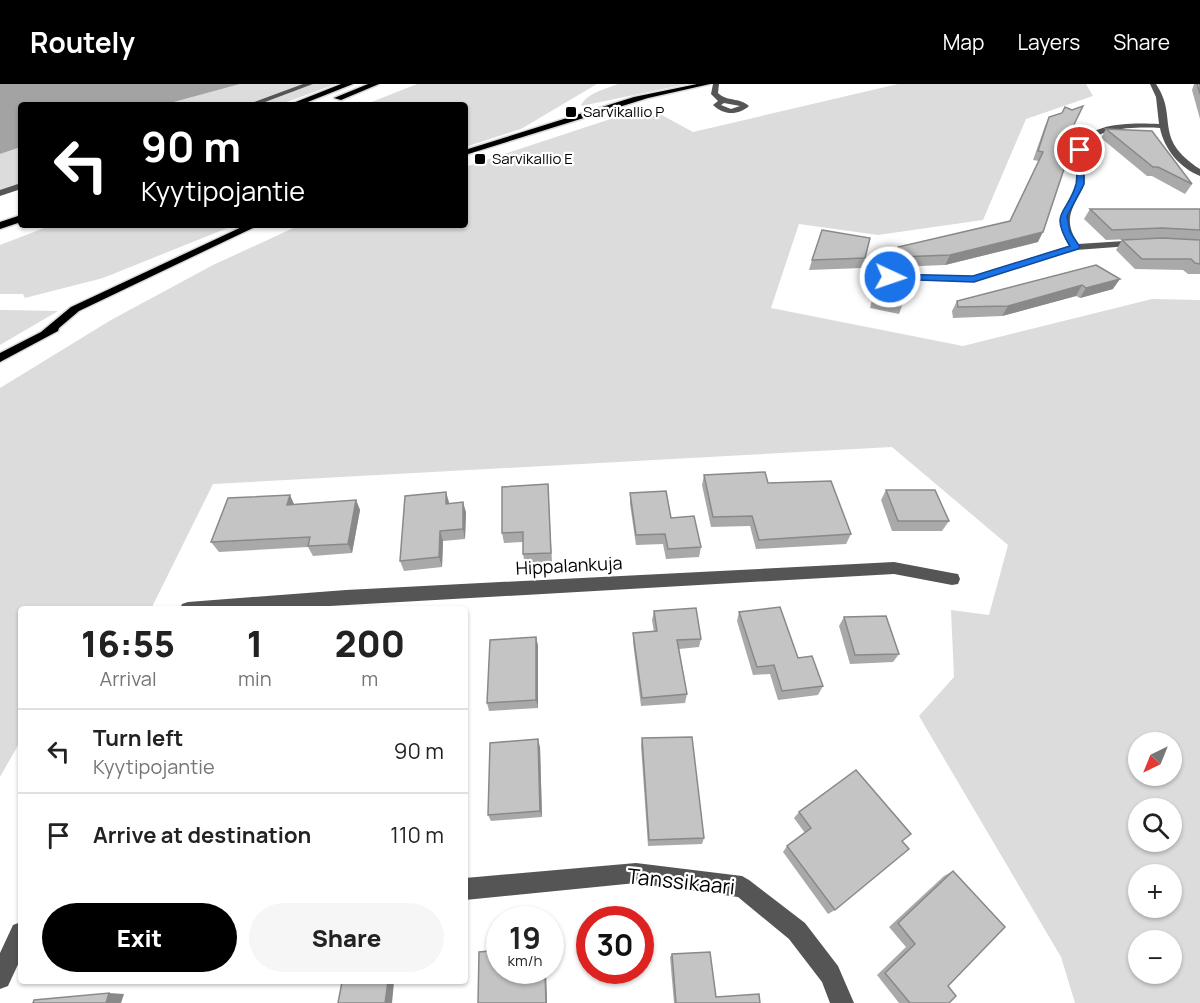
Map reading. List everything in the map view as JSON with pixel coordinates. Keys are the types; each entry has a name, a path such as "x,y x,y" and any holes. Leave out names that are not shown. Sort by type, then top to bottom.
{"highway":[{"path":"300,102 349,84"},
{"path":"327,102 375,84"},
{"path":"0,213 18,207"},
{"path":"0,226 18,219"}],"main road":[{"path":"468,152 599,110 645,97 707,84"},
{"path":"0,358 46,332 87,314 118,291 249,228"}],"street":[{"path":"259,102 310,84"},
{"path":"716,84 714,94 722,101"},
{"path":"1153,84 1161,106 1162,126 1166,141 1178,158 1200,173"},
{"path":"1075,247 1066,232 1063,216 1080,184 1080,150 1084,140 1096,133 1123,126 1162,126"},
{"path":"0,194 18,187"},
{"path":"890,277 974,279 1075,247 1155,243"},
{"name":"Hippalankuja","path":"228,606 346,597 894,568 952,579"},
{"name":"Tanssikaari","path":"468,889 636,873 742,887 797,931 830,974 842,1003"},
{"path":"0,978 18,939"}],"shaded area":[{"path":"0,84 240,84 174,102 18,102 18,148 0,154"},
{"path":"240,84 305,84 254,102 174,102"},
{"path":"313,84 336,84 287,102 262,102"},
{"path":"417,84 597,84 521,129 468,146 468,102 372,102"},
{"path":"618,84 687,84 581,106 592,95"},
{"path":"898,84 1086,84 1093,96 1026,119 983,220 878,235 799,224 771,308 963,346 1152,299 1200,300 1200,1003 1075,1003 1061,957 919,716 954,677 951,610 989,615 1008,545 892,447 213,484 152,606 18,606 18,745 0,777 0,388 111,320 213,265 293,228 468,228 468,166 647,107 693,132"},
{"path":"18,148 18,185 0,191 0,154"},
{"path":"44,228 228,228 103,278 25,298 23,294 0,294 0,245"},
{"path":"0,310 7,310 58,311 0,345"}],"building":[{"path":"1083,106 1066,141 1060,165 1065,166 1043,232 950,255 899,257 898,247 1010,221 1043,152 1038,151 1049,117 1062,113 1065,107 1072,110"},
{"path":"1106,129 1152,131 1192,184 1158,167 1153,167"},
{"path":"1090,209 1200,209 1200,230 1162,228 1112,230"},
{"path":"822,230 870,238 865,258 812,260"},
{"path":"1162,238 1200,240 1200,264 1191,259 1142,259 1122,240"},
{"path":"1096,265 1120,279 1086,288 1082,285 1008,306 958,307 957,301"},
{"path":"878,280 905,285 903,303 874,298"},
{"path":"765,472 768,483 831,481 851,534 759,540 752,516 713,517 704,475"},
{"path":"548,484 551,553 523,554 523,532 502,533 502,487"},
{"path":"886,490 935,490 949,521 898,521"},
{"path":"666,491 671,518 694,516 701,547 668,549 665,534 636,535 630,493"},
{"path":"446,492 446,504 463,502 463,529 440,531 439,557 400,561 405,496"},
{"path":"290,495 287,505 356,500 348,544 308,546 310,537 211,542 228,498"},
{"path":"780,607 798,658 812,656 823,686 782,691 774,665 757,667 739,612"},
{"path":"696,608 701,639 677,640 687,694 642,698 633,633 657,631 654,611"},
{"path":"886,616 899,654 855,655 844,617"},
{"path":"536,637 536,700 487,703 490,640"},
{"path":"692,737 704,838 649,840 642,738"},
{"path":"538,739 540,811 488,815 490,743"},
{"path":"856,770 911,834 902,841 909,849 835,910 787,846 811,828 799,812"},
{"path":"953,871 1005,927 948,986 956,996 949,1003 910,1003 885,973 915,944 898,923"},
{"path":"486,951 486,984 545,984 546,1003 478,1003 479,952"},
{"path":"710,952 716,997 759,994 760,1003 676,1003 672,954"},
{"path":"342,984 388,984 385,1003 338,1003"},
{"path":"109,993 106,1003 33,1003 34,1000"}],"place":[{"name":"Sarvikallio P","path":"571,112"},
{"name":"Sarvikallio E","path":"480,159"}],"route":[{"path":"890,277 974,279 1000,273 1075,247 1066,232 1063,216 1080,184 1080,150"}]}
